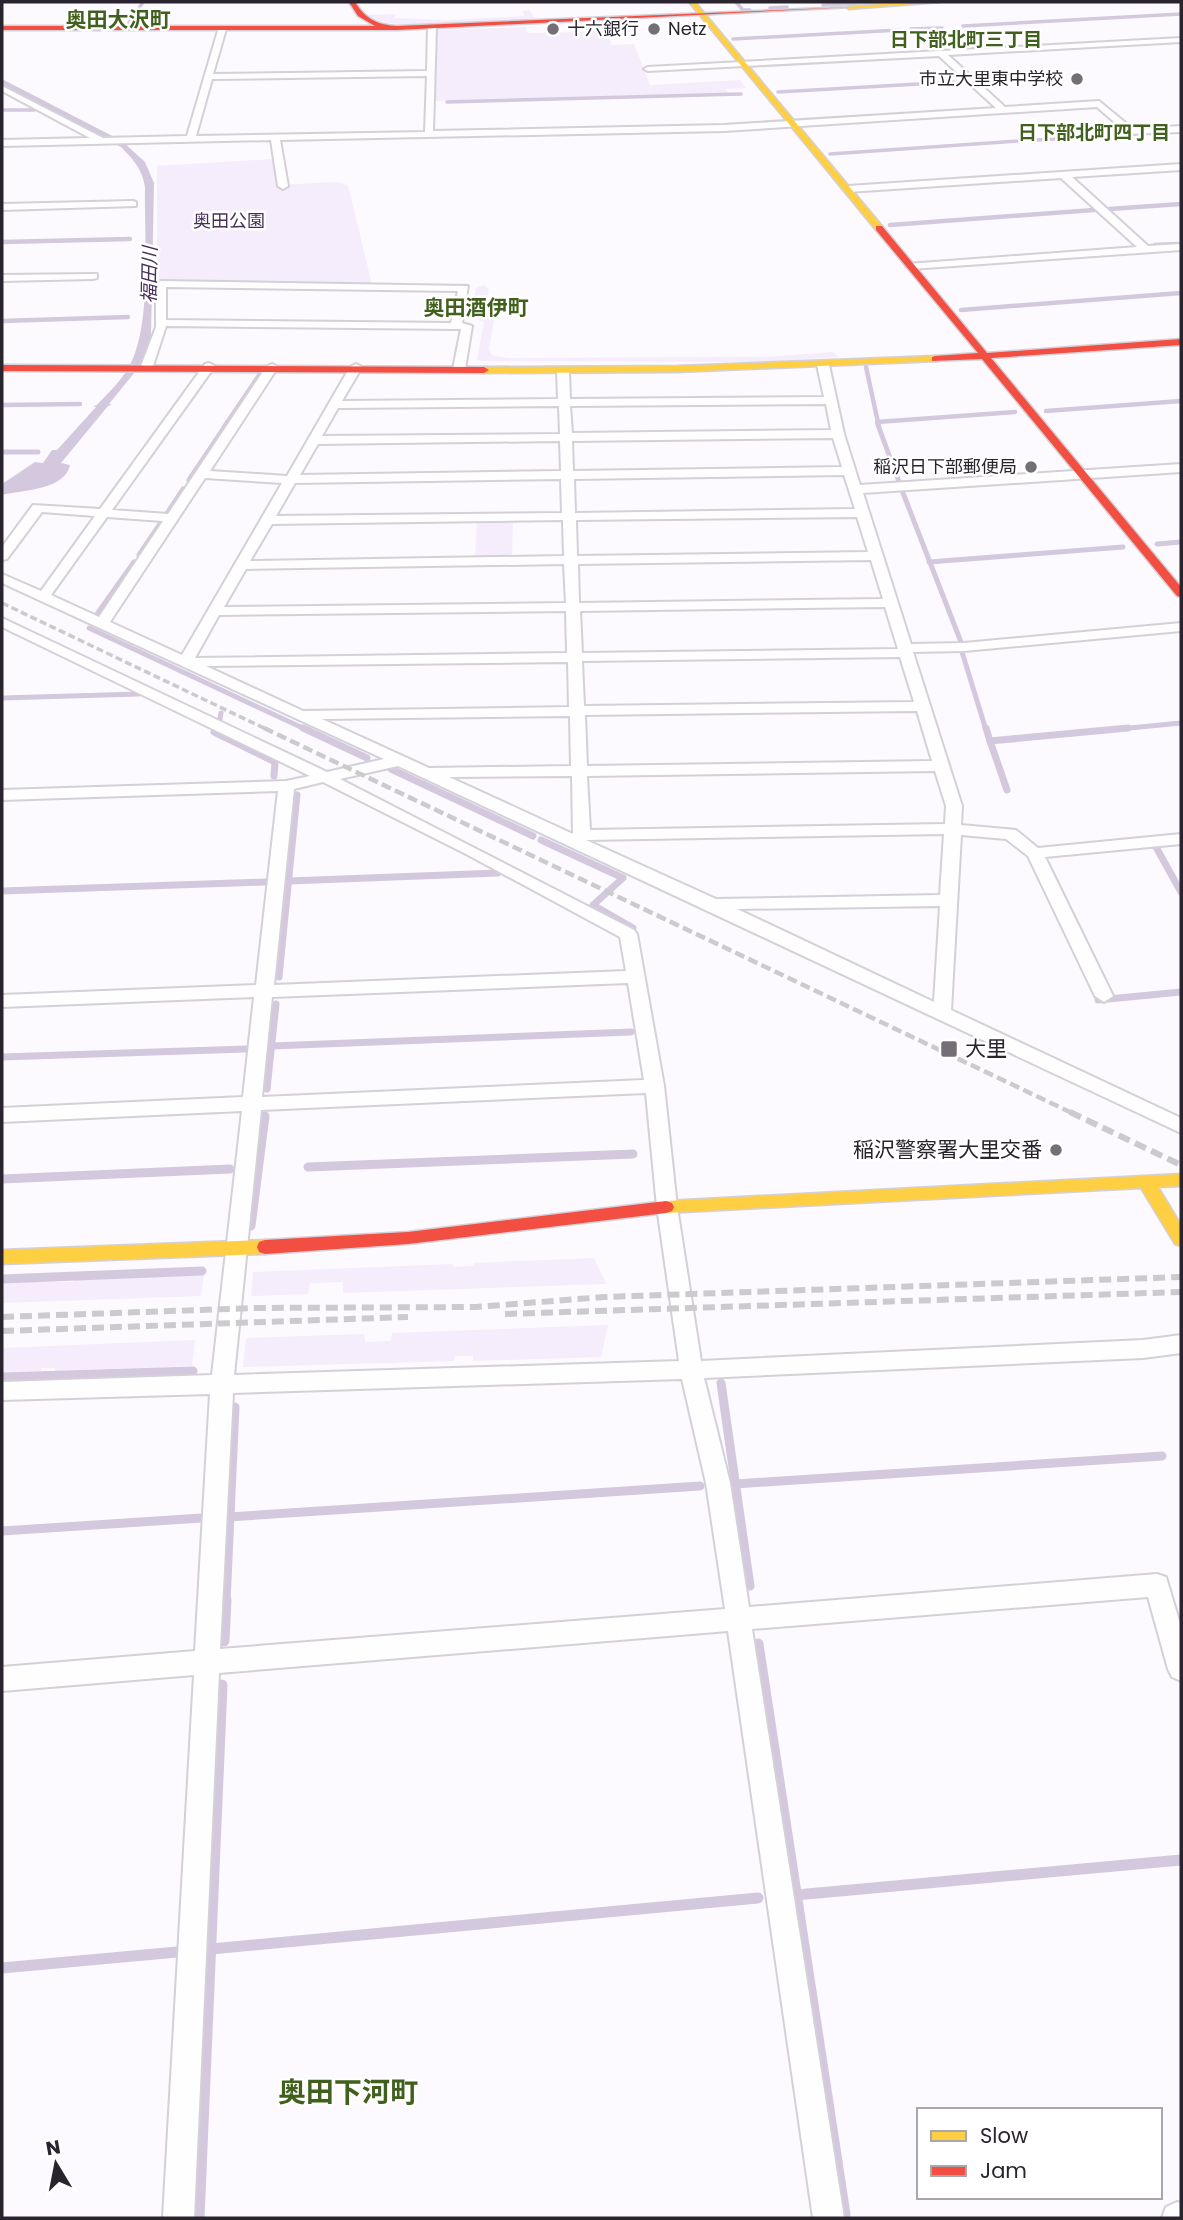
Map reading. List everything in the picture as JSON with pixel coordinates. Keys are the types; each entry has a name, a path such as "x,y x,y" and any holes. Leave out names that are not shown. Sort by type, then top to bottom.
{"street":[{"path":"352,2 360,19 386,28"},
{"path":"692,2 1181,594"},
{"path":"2,29 432,28 937,2"},
{"path":"429,134 432,28"},
{"path":"191,139 222,29"},
{"path":"648,69 1181,40"},
{"path":"941,53 1003,110"},
{"path":"207,76 430,73"},
{"path":"2,88 103,141"},
{"path":"2,143 724,128 1098,104 1131,132 1181,129"},
{"path":"275,137 283,186"},
{"path":"848,189 1181,167"},
{"path":"1065,175 1145,249"},
{"path":"2,207 133,204"},
{"path":"911,267 1181,247"},
{"path":"2,278 93,276"},
{"path":"147,366 161,323 161,284 464,288 456,326"},
{"path":"161,323 467,326 459,369"},
{"path":"2,368 272,366 563,370 823,365 1181,342"},
{"path":"823,365 838,434 954,806 942,1013"},
{"path":"43,597 209,366"},
{"path":"102,624 272,366"},
{"path":"185,662 356,367"},
{"path":"563,370 579,772 578,838"},
{"path":"334,405 831,400"},
{"path":"314,440 838,434"},
{"path":"855,489 906,488 1181,468"},
{"path":"201,474 291,480 850,471"},
{"path":"2,556 38,508 172,518"},
{"path":"267,520 863,513"},
{"path":"241,565 876,555"},
{"path":"2,578 422,773 578,838 1181,1126"},
{"path":"214,611 891,603"},
{"path":"2,622 326,777 523,876 628,934 654,1086 667,1207 691,1370 718,1483 828,2218"},
{"path":"185,662 906,650 1181,627"},
{"path":"299,716 923,706"},
{"path":"2,795 286,786 398,761"},
{"path":"422,773 942,766"},
{"path":"178,2218 222,1384 286,786"},
{"path":"578,838 953,829 1010,834 1035,853 1104,996"},
{"path":"1035,853 1181,839"},
{"path":"712,904 948,900"},
{"path":"2,1001 636,977"},
{"path":"2,1115 252,1106 654,1086"},
{"path":"2,1257 237,1249 408,1238 667,1207 1147,1184 1181,1180"},
{"path":"1147,1184 1181,1239"},
{"path":"2,1391 691,1370 1118,1350 1181,1344"},
{"path":"2,1679 1157,1585 1181,1669"}],"green space":[{"path":"529,10 535,18 423,26 381,21 368,15 396,14 393,18 447,20 525,16 522,11"},
{"path":"590,23 603,23 612,45 634,44 650,85 740,80 746,88 726,89 729,94 699,96 436,101 437,30 526,27 527,33 584,32 592,30"},
{"name":"奥田公園","path":"273,159 277,185 336,182 348,185 372,285 157,280 157,166"},
{"path":"484,285 489,289 484,313 494,320 489,349 492,355 508,358 764,357 833,352 839,357 766,362 480,361 477,359 484,322 471,316 476,288"},
{"path":"477,521 513,521 512,557 475,557"},
{"path":"594,1258 606,1284 343,1293 343,1282 310,1283 308,1294 251,1296 253,1272 453,1264 453,1267 473,1266 474,1263"},
{"path":"204,1274 201,1296 2,1303 2,1282 73,1282 74,1279"},
{"path":"608,1325 601,1357 473,1361 473,1356 455,1356 454,1361 243,1367 246,1338 364,1334 365,1342 391,1341 392,1333"},
{"path":"195,1340 192,1366 55,1371 55,1368 42,1368 41,1371 2,1372 2,1348"}],"water":[{"name":"福田川","path":"2,79 122,141 145,162 154,183 151,336 139,367 109,404 112,405 108,406 61,463 70,465 60,480 42,488 2,495 2,484 35,462 43,463 128,369 138,345 142,324 146,253 145,187 142,175 133,160 121,147 2,84"}],"waterway":[{"path":"127,26 143,2"},
{"path":"736,2 743,10 750,10"},
{"path":"823,5 875,2"},
{"path":"770,8 787,7"},
{"path":"963,26 1181,14"},
{"path":"911,29 942,28"},
{"path":"733,39 900,30"},
{"path":"778,92 954,82"},
{"path":"447,102 741,94"},
{"path":"2,110 34,110"},
{"path":"1037,140 1149,133"},
{"path":"830,154 1019,141"},
{"path":"1109,209 1181,204"},
{"path":"890,225 1094,210"},
{"path":"2,242 130,239"},
{"path":"1155,245 1177,244"},
{"path":"961,310 1181,293"},
{"path":"2,321 128,317"},
{"path":"866,367 878,422"},
{"path":"224,427 262,371 256,371"},
{"path":"1046,411 1181,401"},
{"path":"2,405 80,404"},
{"path":"878,422 1015,412"},
{"path":"878,422 879,427"},
{"path":"189,480 226,425"},
{"path":"878,425 899,482"},
{"path":"2,452 38,452"},
{"path":"166,515 183,489"},
{"path":"903,493 930,562"},
{"path":"139,555 162,521"},
{"path":"1157,544 1181,542"},
{"path":"930,562 1123,547"},
{"path":"97,614 134,562"},
{"path":"930,562 961,642"},
{"path":"89,628 307,730"},
{"path":"962,652 986,730"},
{"path":"2,698 139,694"},
{"path":"220,719 221,713"},
{"path":"1109,730 1181,723"},
{"path":"303,728 367,758"},
{"path":"986,728 990,741"},
{"path":"990,741 1128,728"},
{"path":"214,732 275,762 274,776"},
{"path":"990,741 1007,790"},
{"path":"391,769 533,836"},
{"path":"279,977 297,795"},
{"path":"541,840 623,878 593,905 633,928"},
{"path":"1156,847 1181,892"},
{"path":"289,881 498,873"},
{"path":"2,891 266,882"},
{"path":"1098,1000 1181,992"},
{"path":"267,1089 276,1004"},
{"path":"272,1046 631,1032"},
{"path":"2,1057 246,1049"},
{"path":"251,1226 265,1116"},
{"path":"308,1167 633,1154"},
{"path":"2,1179 230,1169"},
{"path":"2,1279 202,1271"},
{"path":"2,1377 193,1371"},
{"path":"721,1383 735,1484"},
{"path":"230,1517 235,1407"},
{"path":"735,1484 1162,1456"},
{"path":"735,1484 750,1586"},
{"path":"230,1517 700,1486"},
{"path":"226,1602 230,1517"},
{"path":"2,1531 202,1518"},
{"path":"224,1641 226,1600"},
{"path":"758,1644 796,1895"},
{"path":"199,2218 222,1685"},
{"path":"796,1895 1181,1860"},
{"path":"796,1895 845,2214"},
{"path":"211,1949 758,1898"},
{"path":"2,1968 177,1952"}],"railway":[{"path":"2,603 268,730"},
{"path":"264,728 1074,1114"},
{"path":"1070,1112 1181,1165"},
{"path":"2,1317 256,1308 476,1307 604,1297 1181,1277"},
{"path":"505,1314 1181,1292"},
{"path":"2,1331 408,1317"}],"traffic: slow":[{"path":"692,2 879,228"},
{"path":"849,7 937,2"},
{"path":"484,370 677,369 935,359"},
{"path":"666,1207 1181,1180"},
{"path":"1147,1184 1181,1239"},
{"path":"2,1257 265,1247"}],"traffic: jam":[{"path":"352,2 370,22 397,28 849,7"},
{"path":"2,28 379,28"},
{"path":"879,228 1181,594"},
{"path":"935,359 1181,342"},
{"path":"2,368 484,370"},
{"path":"265,1247 408,1238 666,1207"}],"place":[{"name":"十六銀行","path":"553,29"},
{"name":"Netz","path":"654,29"},
{"name":"市立大里東中学校","path":"1077,79"},
{"name":"稲沢日下部郵便局","path":"1031,467"},
{"name":"大里","path":"949,1049"},
{"name":"稲沢警察署大里交番","path":"1056,1150"}],"district":[{"name":"奥田大沢町","path":"118,20"},
{"name":"日下部北町三丁目","path":"966,39"},
{"name":"日下部北町四丁目","path":"1094,132"},
{"name":"奥田酒伊町","path":"476,308"},
{"name":"奥田下河町","path":"348,2092"}]}
